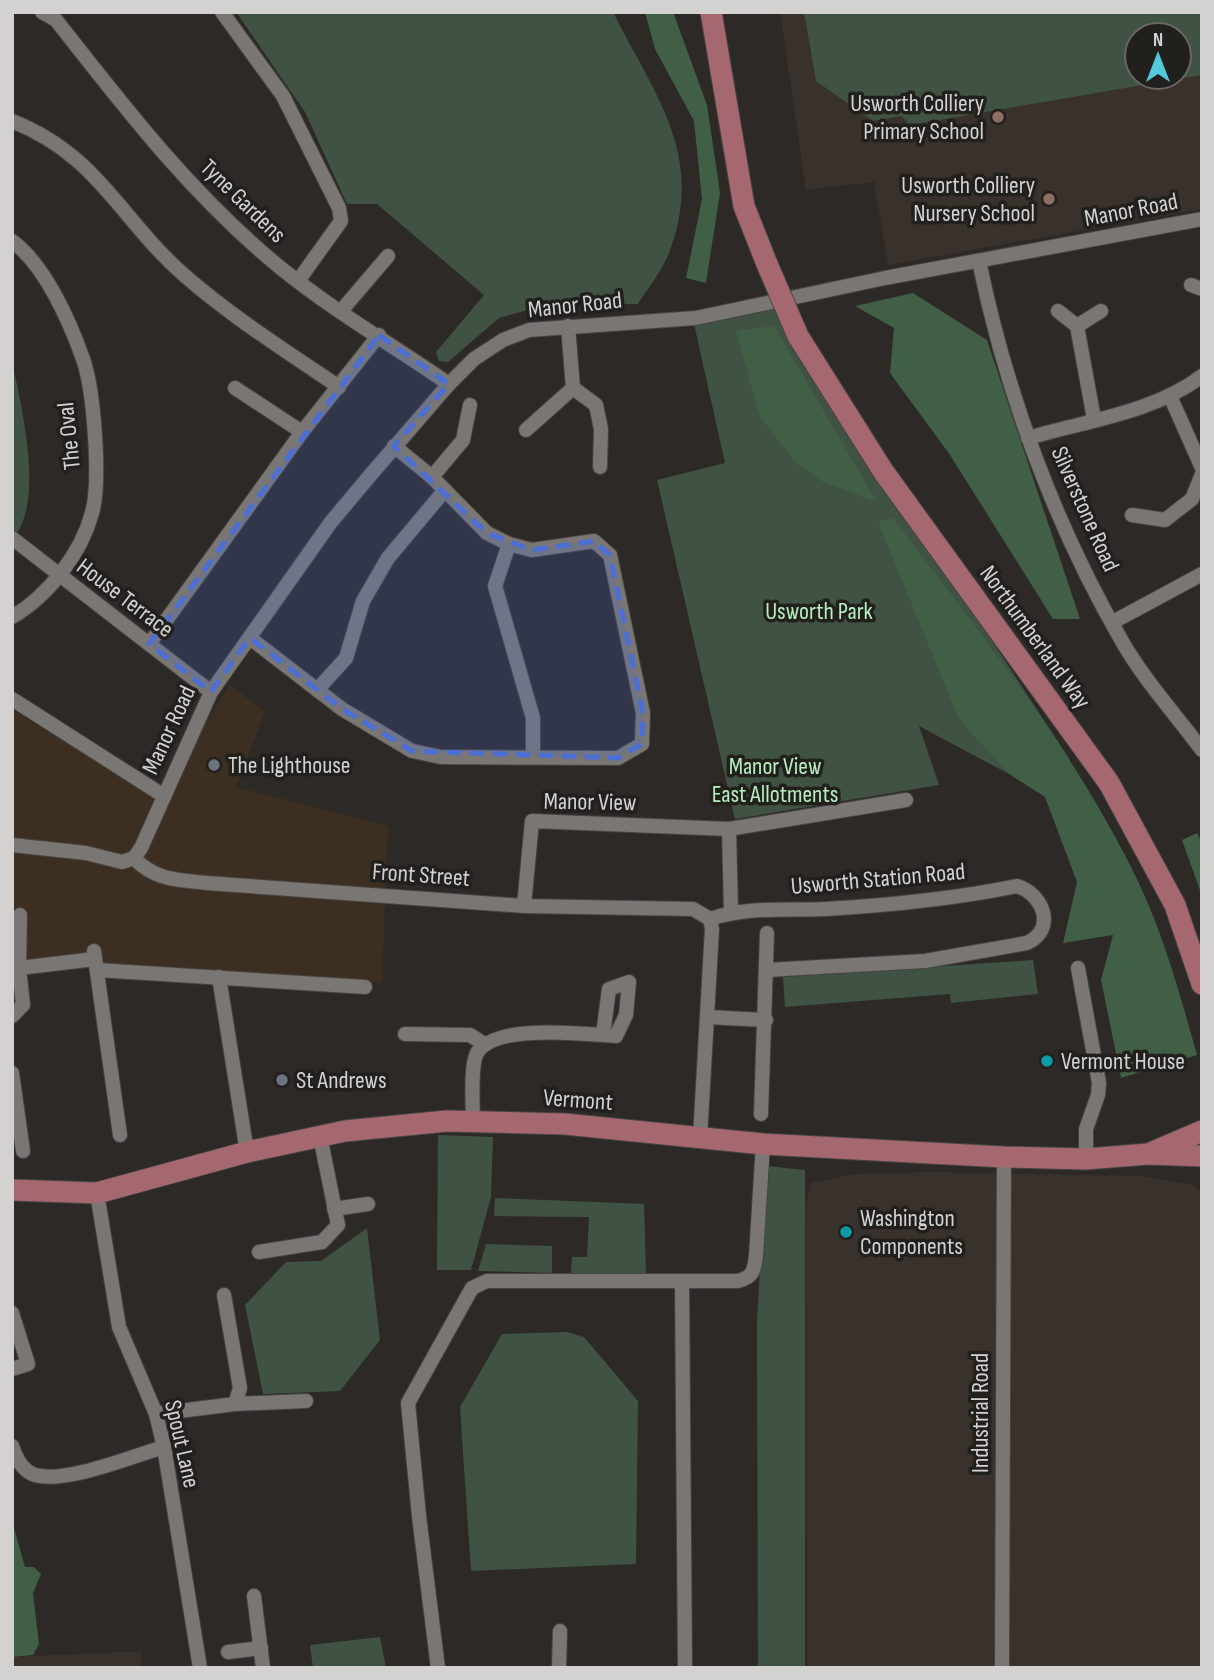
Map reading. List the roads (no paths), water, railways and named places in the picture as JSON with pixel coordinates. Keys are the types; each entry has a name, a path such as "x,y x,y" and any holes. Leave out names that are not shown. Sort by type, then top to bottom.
{"main road":[{"name":"Northumberland Way","path":"711,12 744,206 798,336 883,471 1109,783 1175,905 1202,984"},
{"name":"Vermont","path":"12,1189 97,1193 247,1152 320,1136 447,1121 565,1124 763,1144 1004,1157 1086,1159 1148,1154 1202,1156"},
{"name":"Vermont","path":"1148,1154 1202,1131"}],"street":[{"name":"Tyne Gardens","path":"42,12 56,20 120,102 198,192 298,281 449,384"},
{"path":"222,12 283,96 339,208 341,221 298,281"},
{"path":"12,121 59,143 91,171 182,273 232,314 339,387"},
{"name":"Manor Road","path":"134,858 211,692 331,523 449,384 474,359 503,340 529,330 696,318 1202,219"},
{"name":"The Oval","path":"12,241 55,294 84,362 97,483 92,514 78,545 58,576 31,606 12,617"},
{"path":"341,311 388,256"},
{"name":"Silverstone Road","path":"979,261 988,304 1028,438 1068,533 1124,645 1202,750"},
{"path":"1058,311 1077,326 1094,419"},
{"path":"1077,326 1101,311"},
{"path":"568,326 573,388 596,405 601,429 600,467"},
{"path":"149,644 302,432 379,335"},
{"path":"1028,438 1140,408 1170,396 1202,376"},
{"path":"235,388 302,432"},
{"path":"526,430 573,388"},
{"path":"1170,396 1202,468"},
{"path":"432,477 463,440 470,405"},
{"path":"250,638 317,691 412,751 441,757 618,758 642,744 643,713 610,555 594,541 531,550 509,544 487,533 432,477 394,446"},
{"path":"1132,515 1166,520 1192,499 1202,474"},
{"path":"317,691 346,658 363,601 388,558 445,490"},
{"name":"House Terrace","path":"12,538 211,692"},
{"path":"509,544 495,586 533,718 533,757"},
{"path":"1113,622 1202,574"},
{"path":"12,699 164,796"},
{"path":"731,912 729,829 906,800"},
{"name":"Manor View","path":"524,906 532,821 729,829"},
{"path":"12,845 86,853 122,862 134,858"},
{"name":"Front Street","path":"134,858 146,871 162,877 207,883 524,906 693,909 710,919"},
{"name":"Usworth Station Road","path":"710,919 731,912 906,904 1017,886 1028,889 1042,907 1045,918 1037,938 1027,943 925,961 767,970"},
{"path":"12,1016 23,1005 19,968 20,915"},
{"path":"700,1138 708,1017 712,929 710,919"},
{"path":"761,1114 767,933"},
{"path":"19,968 95,960 219,978 365,987"},
{"path":"95,960 120,1135"},
{"path":"1078,968 1099,1083 1098,1095 1086,1129 1086,1159"},
{"path":"219,978 247,1152"},
{"path":"708,1017 766,1020"},
{"path":"473,1123 475,1056 484,1044 519,1033 603,1035"},
{"path":"405,1034 470,1035 484,1044"},
{"path":"12,1073 23,1151"},
{"path":"259,1252 322,1242 338,1225 320,1136"},
{"path":"438,1668 408,1403 472,1288 487,1281 738,1281 749,1278 754,1272 763,1144"},
{"name":"Industrial Road","path":"1002,1668 1004,1157"},
{"name":"Spout Lane","path":"97,1193 119,1327 156,1414 164,1447 200,1668"},
{"path":"334,1209 368,1204"},
{"path":"682,1281 685,1668"},
{"path":"225,1295 240,1388 235,1404"},
{"path":"12,1313 28,1364 12,1369"},
{"path":"156,1414 235,1404 306,1401"},
{"path":"12,1446 23,1467 34,1475 58,1477 164,1447"},
{"path":"254,1596 263,1668"},
{"path":"559,1668 561,1631"},
{"path":"228,1652 261,1648"}],"place":[{"name":"Usworth Colliery Primary School","path":"998,117"},
{"name":"Usworth Colliery Nursery School","path":"1049,199"},
{"name":"The Lighthouse","path":"214,765"},
{"name":"Vermont House","path":"1047,1061"},
{"name":"St Andrews","path":"282,1080"},
{"name":"Washington Components","path":"846,1232"}],"park label":[{"name":"Usworth Park","path":"819,611"},
{"name":"Manor View East Allotments","path":"775,780"}]}
